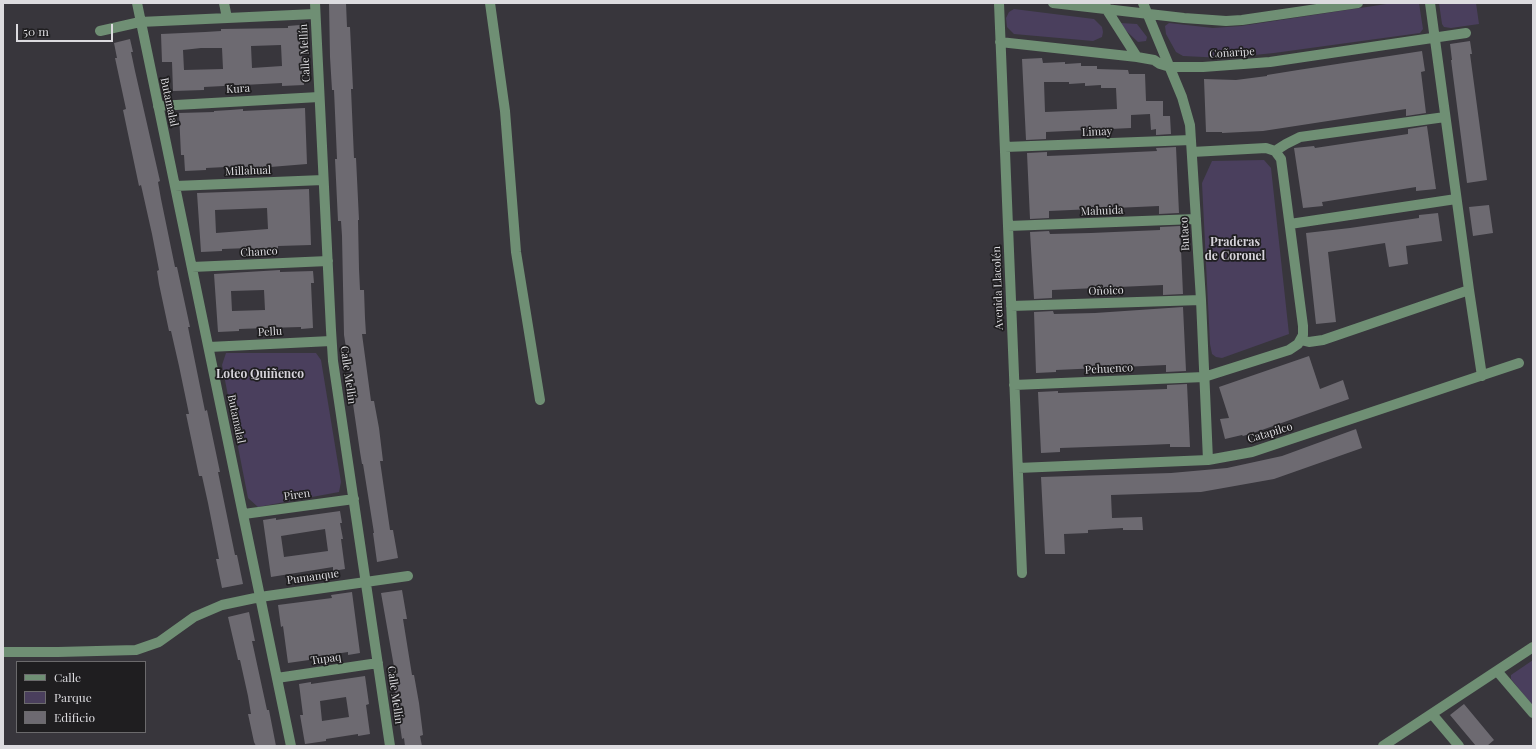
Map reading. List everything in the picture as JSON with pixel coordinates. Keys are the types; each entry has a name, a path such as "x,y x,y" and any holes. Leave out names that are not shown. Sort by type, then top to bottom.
{"street":[{"name":"Butamalal","path":"136,3 244,514 291,746"},
{"path":"224,3 227,18"},
{"name":"Calle Mellín","path":"314,3 331,341 378,663 388,746"},
{"path":"490,3 505,111 516,252 540,400"},
{"name":"Avenida Llacolén","path":"998,3 1022,572"},
{"path":"1053,3 1106,7 1148,14 1207,20 1242,20 1358,3"},
{"name":"Butaco","path":"1143,3 1187,112 1191,140 1201,300 1208,460"},
{"path":"1430,3 1456,199 1482,376"},
{"path":"1106,7 1137,57"},
{"path":"100,31 140,22 315,14"},
{"name":"Coñaripe","path":"1000,42 1147,58 1170,67 1228,66 1270,62 1466,34"},
{"name":"Kura","path":"158,106 319,97"},
{"path":"1274,151 1300,138 1445,117"},
{"name":"Limay","path":"1004,147 1191,140"},
{"path":"1192,152 1266,148 1278,154 1282,164 1303,326 1301,340 1310,342 1323,340 1469,290"},
{"name":"Millahual","path":"174,186 323,180"},
{"path":"1290,224 1456,199"},
{"name":"Mahuida","path":"1008,226 1196,219"},
{"name":"Chanco","path":"192,267 328,261"},
{"name":"Oñoico","path":"1011,306 1201,300"},
{"name":"Pehuenco","path":"1014,385 1204,377 1289,350 1301,340"},
{"name":"Pellu","path":"209,347 331,341"},
{"name":"Catapilco","path":"1018,468 1208,460 1252,452 1519,363"},
{"name":"Piren","path":"244,514 354,499"},
{"name":"Pumanque","path":"3,652 136,650 159,642 194,617 222,605 260,596 408,576"},
{"path":"1383,746 1533,647"},
{"name":"Tupaq","path":"277,678 378,663"},
{"path":"1497,670 1533,713"},
{"path":"1432,714 1459,746"}],"green space":[{"path":"1393,3 1419,3 1423,29 1420,33 1274,53 1224,58 1183,56 1176,52 1166,34 1165,26 1169,23 1213,28 1241,26"},
{"path":"1439,3 1476,3 1479,24 1451,28 1444,27 1442,24"},
{"path":"1014,9 1094,19 1102,27 1102,37 1093,41 1014,34 1007,27 1006,18 1009,12"},
{"path":"1120,23 1137,24 1147,37 1146,41 1138,42 1121,26"},
{"path":"1264,160 1271,168 1289,334 1222,358 1216,357 1212,354 1210,344 1202,183 1212,161"},
{"path":"226,353 316,353 321,360 341,482 339,492 258,507 248,498 222,365"},
{"path":"1533,660 1533,706 1511,679 1511,675"}],"building":[{"path":"329,3 346,3 347,27 350,27 354,158 356,158 359,220 360,290 364,290 366,334 362,334 371,401 374,401 379,428 383,461 380,461 390,530 393,530 398,558 377,562 374,533 360,452 353,404 355,404 344,335 342,236 341,221 338,221 335,159 337,159 334,90 332,90 330,57"},
{"path":"300,25 304,85 282,86 282,83 204,87 204,90 173,91 172,62 162,62 161,34 221,31 221,29 288,28 288,26","holes":["281,45 282,66 252,68 251,46","222,48 223,69 184,70 183,50"]},
{"path":"130,39 135,71 160,181 158,182 175,267 177,267 190,327 188,327 205,411 207,410 235,555 237,555 243,584 222,588 216,559 219,559 208,503 202,476 199,476 186,414 189,414 179,366 171,331 169,331 159,284 157,271 159,270 152,234 141,185 139,186 123,110 126,109 115,58 117,58 114,43"},
{"path":"1470,41 1472,54 1470,54 1487,180 1467,183 1450,44"},
{"path":"1422,51 1425,71 1421,72 1426,113 1406,116 1406,109 1263,131 1222,133 1206,132 1204,79 1236,80"},
{"path":"1042,58 1043,63 1081,63 1081,66 1097,66 1097,69 1128,70 1129,74 1145,74 1146,101 1163,101 1163,116 1170,116 1171,134 1156,135 1156,129 1151,130 1150,114 1131,115 1131,128 1046,132 1046,139 1026,140 1022,59","holes":["1044,82 1069,82 1069,84 1085,83 1085,86 1101,85 1101,88 1116,88 1117,109 1045,112"]},
{"path":"305,108 307,164 258,168 245,168 245,166 206,168 206,170 185,171 184,155 181,155 179,113 243,109 243,111"},
{"path":"1427,126 1436,189 1416,191 1416,187 1322,202 1323,206 1303,208 1294,148 1314,146 1315,148 1408,134 1408,129"},
{"path":"1176,147 1179,213 1159,214 1159,206 1049,211 1049,218 1030,219 1027,153 1047,152 1047,156 1072,155 1157,151 1156,148"},
{"path":"309,189 311,245 278,246 278,250 249,251 249,248 222,249 222,251 201,252 197,193","holes":["267,208 268,229 216,233 215,210"]},
{"path":"1489,205 1493,233 1473,236 1469,207"},
{"path":"1438,213 1442,241 1406,246 1408,264 1389,267 1385,243 1328,252 1336,322 1316,324 1306,233 1419,218 1419,215"},
{"path":"1180,226 1183,294 1163,295 1163,285 1052,290 1052,298 1034,299 1030,232 1049,231 1050,234 1091,233 1160,230 1160,227"},
{"path":"280,270 280,272 313,271 314,283 311,283 313,328 239,329 239,331 218,332 214,274","holes":["264,290 265,310 232,311 231,291"]},
{"path":"1183,307 1186,371 1166,372 1166,365 1056,370 1056,372 1036,373 1034,312 1053,311 1054,314 1095,313"},
{"path":"1309,356 1320,389 1343,380 1349,399 1259,431 1243,436 1225,439 1220,419 1229,418 1219,387"},
{"path":"1187,384 1190,447 1170,447 1170,444 1060,448 1060,452 1041,453 1038,392 1058,391 1058,393 1167,389 1167,385"},
{"path":"1356,429 1362,448 1274,479 1201,492 1111,495 1112,518 1142,517 1143,530 1123,530 1123,528 1088,530 1088,533 1064,534 1065,554 1045,554 1041,477 1171,473 1227,468 1282,456"},
{"path":"340,511 342,523 340,523 343,539 341,539 345,569 333,571 333,567 271,577 263,520 276,518 276,520","holes":["325,529 328,551 284,557 281,536"]},
{"path":"402,590 407,619 403,619 412,675 414,675 419,703 423,735 420,736 422,746 405,746 404,738 402,739 393,678 396,678 381,593"},
{"path":"352,592 360,653 348,655 348,652 288,663 283,626 281,627 278,605 332,598 331,595"},
{"path":"249,612 255,641 252,641 276,746 256,746 254,742 248,714 251,714 248,696 228,617"},
{"path":"365,676 369,704 366,705 370,734 358,736 358,734 305,744 300,715 303,715 299,684 311,682 311,684","holes":["346,697 349,717 322,721 320,701"]},
{"path":"1464,704 1494,740 1487,746 1476,746 1450,715"}],"district":[{"name":"Praderas de Coronel","path":"1235,249"},
{"name":"Loteo Quiñenco","path":"260,374"}]}
